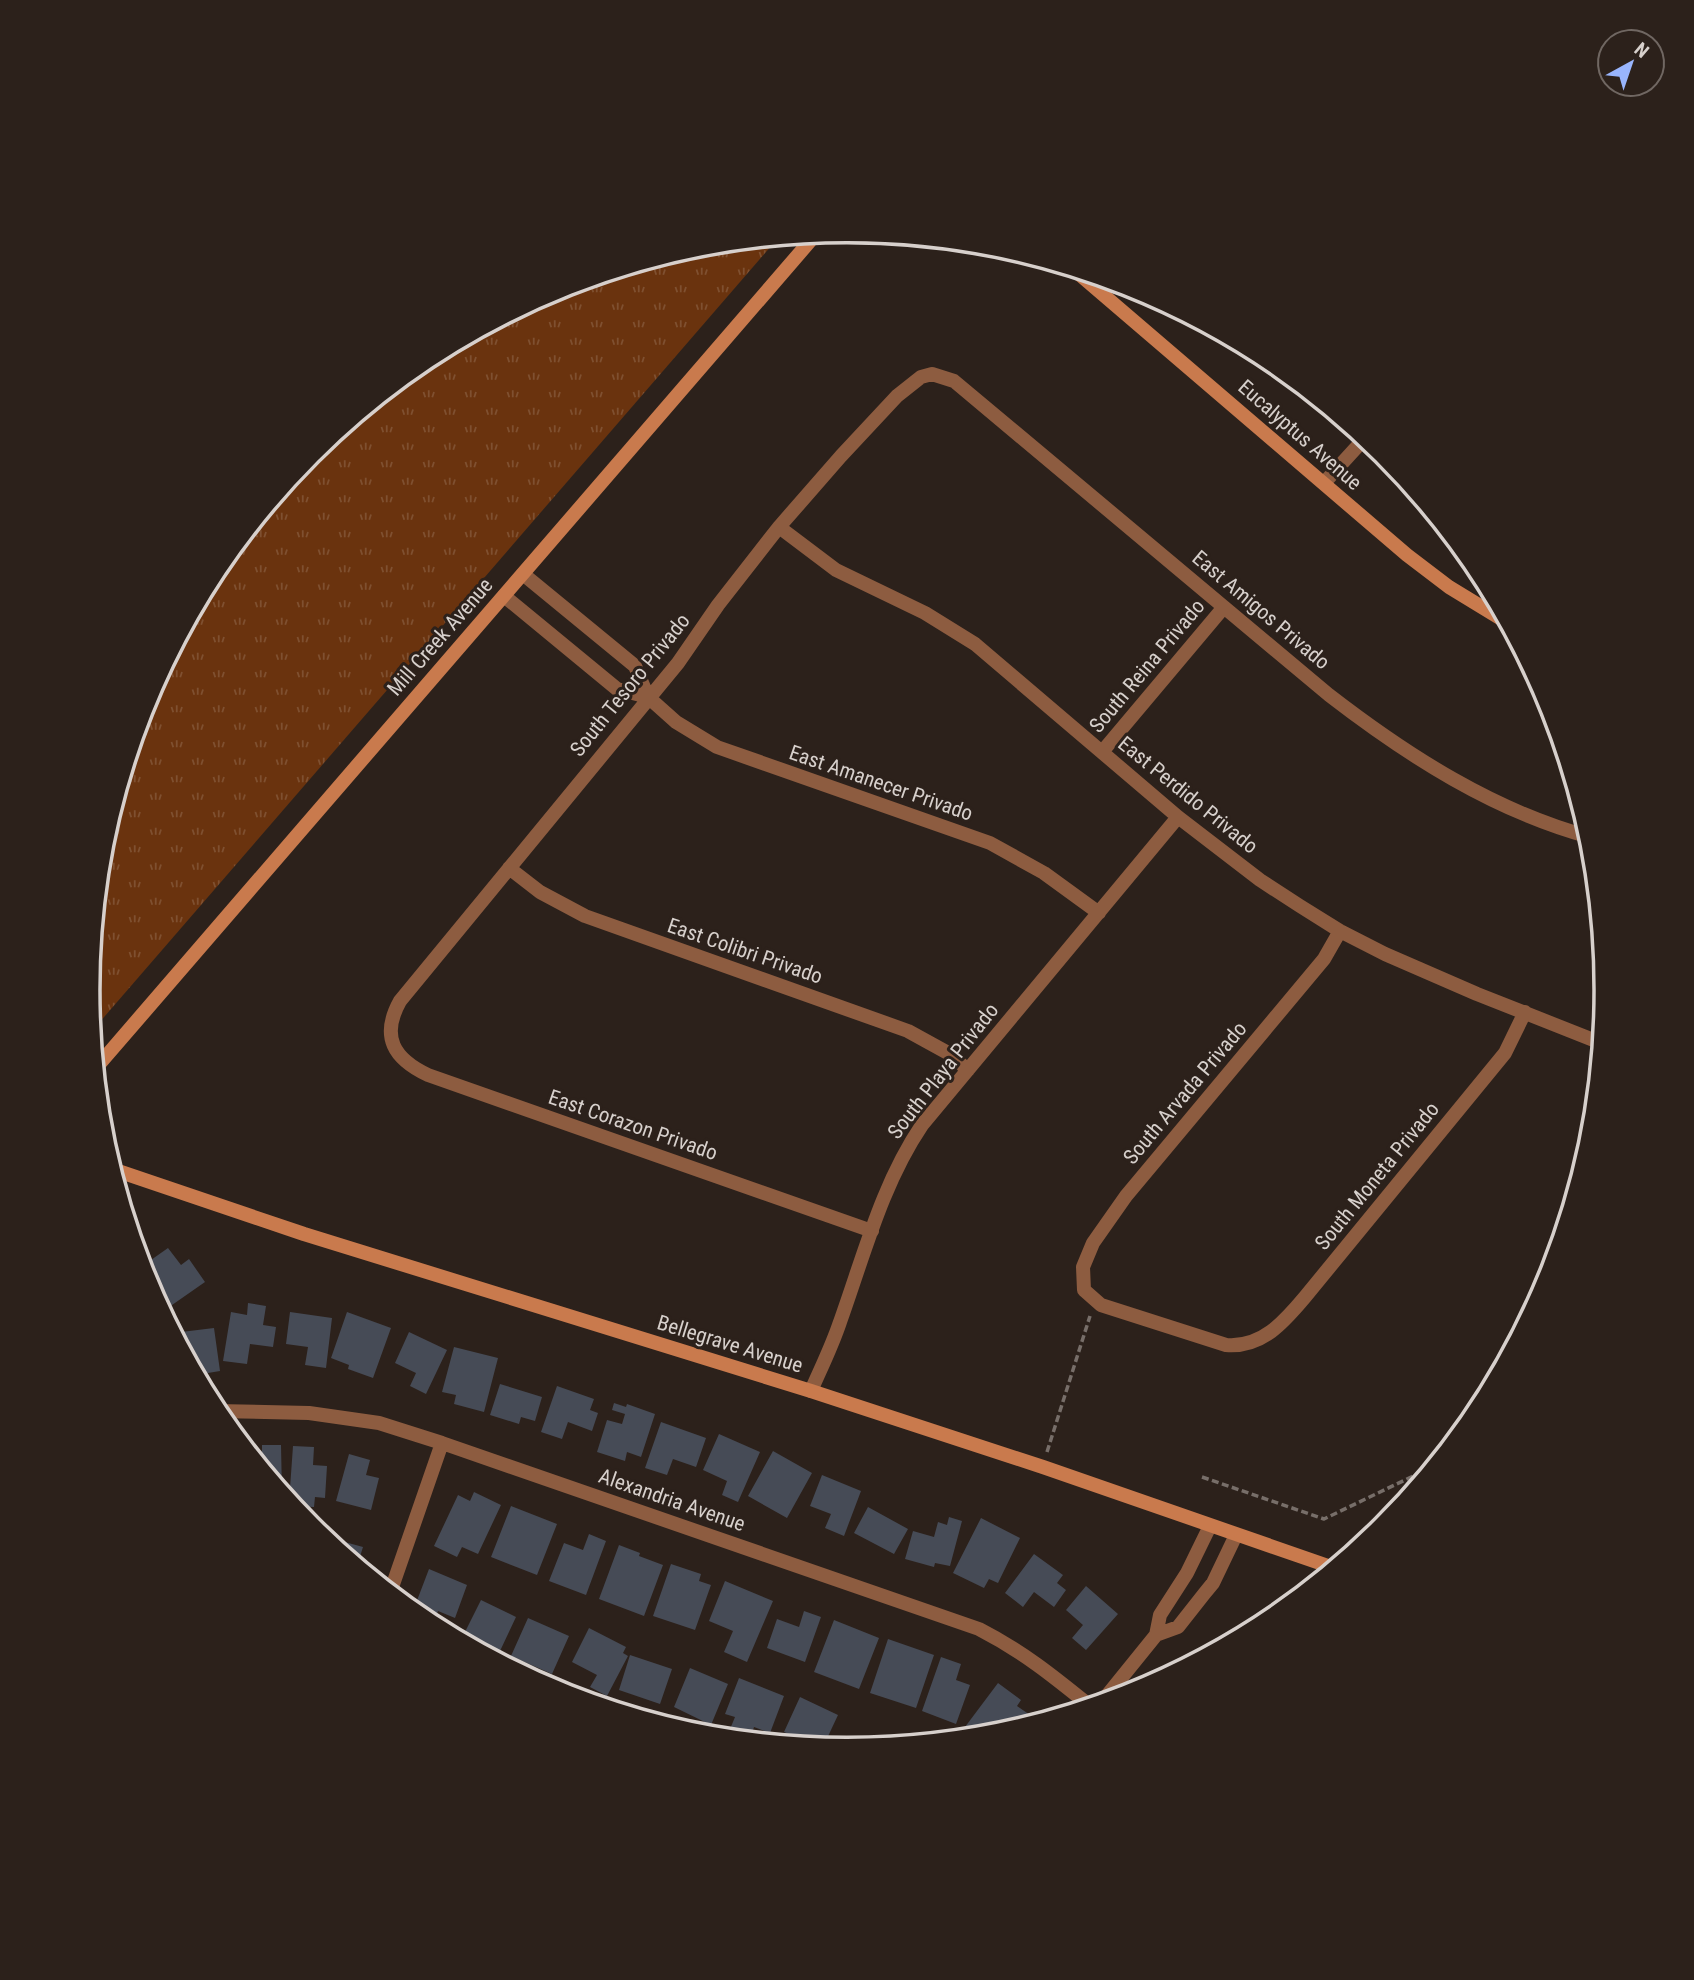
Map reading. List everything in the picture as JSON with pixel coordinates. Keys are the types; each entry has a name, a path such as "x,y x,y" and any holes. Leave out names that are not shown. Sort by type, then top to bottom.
{"street":[{"name":"Mill Creek Avenue","path":"103,1060 808,244"},
{"name":"Eucalyptus Avenue","path":"1090,283 1417,563 1449,587 1492,613"},
{"name":"South Tesoro Privado","path":"391,1043 392,1021 400,1001 693,643 718,605 779,527 897,396 921,377 932,374"},
{"name":"East Amigos Privado","path":"932,374 954,381 1339,703 1425,763 1498,803 1577,833"},
{"path":"1324,483 1359,446"},
{"name":"East Perdido Privado","path":"779,527 836,570 925,613 975,644 1178,817 1260,880 1340,931 1443,979 1593,1040"},
{"name":"East Amanecer Privado","path":"523,574 635,666 648,697 676,722 717,747 990,843 1044,873 1099,913"},
{"name":"East Amanecer Privado","path":"504,596 617,688 648,697"},
{"name":"South Reina Privado","path":"1102,752 1224,607"},
{"name":"South Playa Privado","path":"811,1391 839,1327 893,1176 909,1145 1178,817"},
{"name":"East Colibri Privado","path":"509,868 540,892 584,916 908,1031 948,1053 968,1070"},
{"name":"South Arvada Privado","path":"1095,1301 1084,1290 1082,1278 1086,1255 1109,1219 1324,959 1340,931"},
{"name":"South Moneta Privado","path":"1095,1301 1112,1310 1210,1341 1241,1346 1258,1341 1274,1331 1505,1053 1525,1012"},
{"name":"East Corazon Privado","path":"391,1043 406,1062 428,1076 872,1231"},
{"name":"Bellegrave Avenue","path":"123,1173 304,1234 811,1391 1043,1467 1324,1565"},
{"name":"Alexandria Avenue","path":"231,1412 321,1415 379,1423 442,1443 979,1629 1039,1664 1082,1699"},
{"path":"393,1584 442,1443"},
{"path":"1113,1688 1156,1635 1160,1615 1187,1573 1210,1526"},
{"path":"1156,1635 1178,1627 1213,1583 1236,1535"}],"path":[{"path":"1043,1467 1095,1301"},
{"path":"1202,1477 1324,1519 1416,1475"}],"green space":[{"path":"771,247 101,1021 101,941 106,892 114,844 139,750 177,659 200,616 254,535 285,497 354,428 392,397 473,343 516,320 607,282 654,268 701,257"}],"building":[{"path":"168,1248 181,1265 189,1259 205,1282 170,1306 151,1260"},
{"path":"248,1303 266,1306 263,1325 276,1327 273,1347 250,1344 247,1364 223,1361 231,1312 247,1315"},
{"path":"290,1312 332,1318 326,1368 305,1365 308,1347 286,1344"},
{"path":"347,1312 391,1328 373,1378 348,1369 349,1365 331,1358"},
{"path":"214,1328 220,1371 206,1373 183,1332"},
{"path":"409,1332 447,1350 426,1394 410,1386 416,1373 395,1363"},
{"path":"454,1347 498,1358 484,1412 454,1404 456,1395 442,1392"},
{"path":"500,1384 542,1397 535,1421 521,1417 519,1424 490,1415"},
{"path":"557,1386 594,1399 590,1410 598,1413 592,1431 568,1422 562,1439 541,1432"},
{"path":"614,1403 626,1407 627,1404 655,1414 641,1457 627,1452 625,1461 597,1452 607,1420 622,1424 625,1414 612,1410"},
{"path":"661,1422 706,1438 696,1467 673,1459 667,1475 645,1468"},
{"path":"719,1434 760,1452 738,1502 722,1495 727,1481 703,1470"},
{"path":"262,1445 281,1445 282,1479 262,1455"},
{"path":"293,1446 314,1447 313,1465 327,1466 325,1498 315,1497 314,1507 308,1507 290,1488"},
{"path":"773,1451 812,1473 787,1518 748,1496"},
{"path":"349,1454 370,1460 366,1475 379,1478 371,1510 336,1501"},
{"path":"822,1475 861,1491 844,1536 825,1528 831,1514 810,1506"},
{"path":"474,1492 501,1505 478,1554 462,1547 457,1557 434,1546 458,1495 470,1501"},
{"path":"511,1506 557,1524 537,1575 491,1557"},
{"path":"868,1507 908,1529 894,1554 854,1533"},
{"path":"949,1517 962,1521 950,1566 935,1563 934,1567 905,1559 913,1531 934,1537 938,1522 947,1525"},
{"path":"981,1518 1020,1538 998,1583 989,1579 984,1588 953,1573"},
{"path":"589,1534 606,1541 586,1595 549,1581 564,1543 583,1550"},
{"path":"343,1542 363,1547 360,1557"},
{"path":"619,1545 663,1565 644,1616 599,1599"},
{"path":"1034,1554 1063,1575 1057,1583 1066,1590 1054,1607 1034,1592 1023,1607 1005,1593"},
{"path":"671,1564 701,1574 699,1581 711,1585 695,1630 653,1616"},
{"path":"429,1569 467,1585 455,1618 438,1611 437,1614 417,1600"},
{"path":"725,1581 773,1601 747,1662 724,1652 733,1631 709,1621"},
{"path":"1086,1586 1118,1614 1086,1650 1072,1638 1083,1625 1066,1610"},
{"path":"481,1600 516,1617 500,1651 465,1632"},
{"path":"804,1611 821,1617 805,1662 767,1648 777,1619 799,1627"},
{"path":"528,1618 569,1636 552,1674 511,1656"},
{"path":"834,1620 879,1638 859,1689 814,1672"},
{"path":"589,1628 626,1647 623,1653 628,1656 607,1696 590,1687 597,1675 572,1662"},
{"path":"888,1639 934,1655 916,1708 870,1693"},
{"path":"630,1655 672,1669 660,1704 619,1690"},
{"path":"941,1657 961,1664 956,1680 970,1685 956,1724 922,1711"},
{"path":"690,1668 728,1684 711,1725 674,1707"},
{"path":"739,1678 784,1696 770,1733 754,1727 753,1731 731,1728 735,1717 725,1714"},
{"path":"998,1683 1021,1700 1017,1706 1029,1715 993,1723 965,1727"},
{"path":"800,1697 838,1715 828,1737 792,1735 784,1732"}]}
